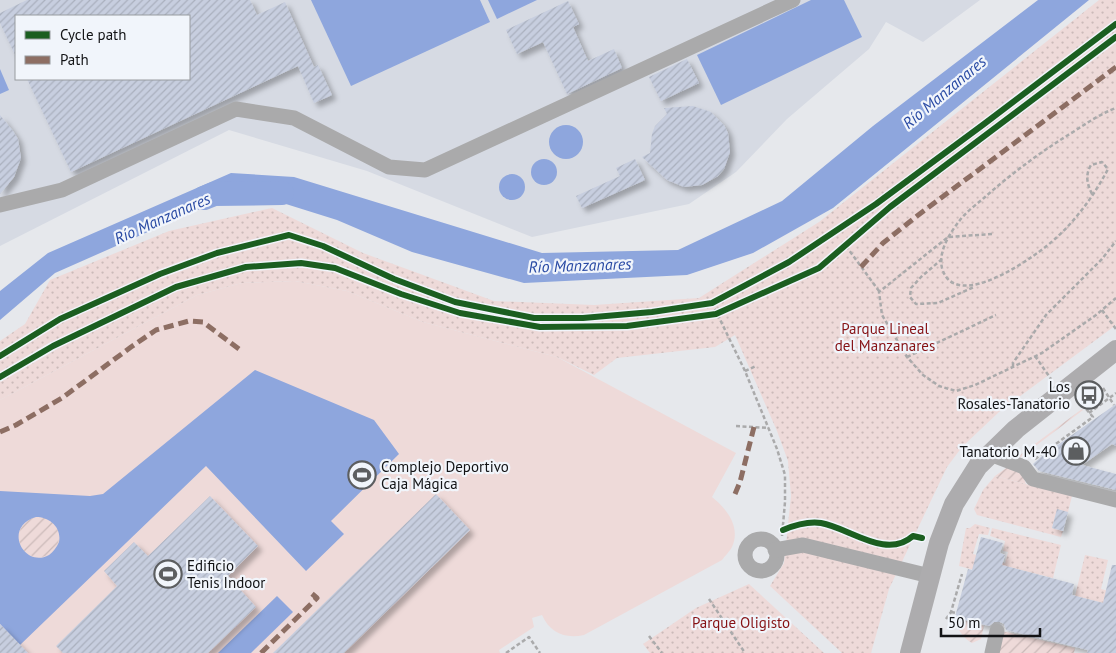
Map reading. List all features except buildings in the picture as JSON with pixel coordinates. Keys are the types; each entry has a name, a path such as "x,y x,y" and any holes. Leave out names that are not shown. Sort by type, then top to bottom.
{"main road":[{"path":"910,653 939,543 954,504 978,466 1016,429 1114,356"}],"street":[{"path":"0,205 62,190 236,109 294,118 389,167 425,170 793,0"},
{"path":"990,454 1024,467 1033,479 1116,500"},
{"path":"779,545 803,544 930,576"},
{"path":"992,653 997,631"}],"path":[{"path":"0,377 53,346 176,287 246,267 301,263 335,268 401,294 460,313 540,327 627,326 716,314 819,268 890,208 1116,37"},
{"path":"977,285 962,287 950,281 942,269 942,254 948,237 961,218 995,188 1048,147 1103,113 1116,108"},
{"path":"942,259 911,288 910,297 916,304 938,303 1000,276 1038,254 1057,238 1082,209 1092,194 1108,169 1102,162 1091,165 1087,172 1088,184 1092,194"},
{"path":"879,292 948,237 992,234"},
{"path":"1013,366 1013,362 1046,315 1102,258 1116,241"},
{"path":"846,246 879,292 882,315 907,357 924,375 939,386 956,390 975,385 1042,353 1068,336 1116,298"},
{"path":"704,304 712,303 721,298"},
{"path":"712,303 745,371 769,428 785,475 786,529 779,545"},
{"path":"1102,310 1116,329"},
{"path":"907,357 996,315"},
{"path":"1035,356 1051,379"},
{"path":"745,371 756,366"},
{"path":"1103,388 1114,405"},
{"path":"1089,413 1116,393"},
{"path":"1024,467 1092,417 1082,404"},
{"path":"736,426 769,428"},
{"path":"946,619 951,612 962,574"},
{"path":"709,599 745,653"},
{"path":"951,612 956,613"},
{"path":"649,636 662,653"},
{"path":"506,653 529,637 540,653"}],"shaded area":[{"path":"0,0 980,0 923,42 886,22 869,49 787,119 736,172 689,204 532,237 367,171 229,130 0,246"}],"green space":[{"name":"Parque Lineal del Manzanares","path":"1099,0 1116,0 1116,325 999,412 962,447 947,467 889,589 871,653 842,653 770,586 784,563 791,496 788,461 735,335 715,347 617,358 594,375 557,357 423,322 347,291 295,281 242,283 197,295 0,400 0,341 25,324 50,280 169,231 272,208 363,253 494,301 594,305 699,298 819,222"},
{"name":"Complejo Deportivo Caja Mágica","path":"295,281 347,291 423,322 557,357 736,453 712,497 723,507 734,526 734,540 731,549 722,560 584,635 564,635 549,626 542,615 532,618 534,627 499,650 500,653 0,653 0,400 197,295 242,283"},
{"path":"1083,410 1017,460 1016,458"},
{"path":"1009,466 1021,471 1026,484 995,476"},
{"path":"995,476 1072,496 1068,512 1057,510 1052,528 1063,531 1061,537 977,515 974,509 983,490"},
{"path":"43,517 50,520 56,526 59,537 58,545 50,554 43,557 35,557 28,554 20,545 19,533 22,526 31,518"},
{"path":"975,524 990,528 988,535 979,534 973,554 1005,563 1008,552 1003,551 1005,541 990,536 992,528 1061,545 1053,578 1009,567 1007,579 959,566 966,528 970,528"},
{"path":"1085,555 1108,560 1101,589 1116,593 1116,606 1075,596"},
{"name":"Parque Oligisto","path":"749,584 824,653 650,653 643,644 696,608"},
{"path":"955,618 984,626 981,639 972,643 969,641 958,629"},
{"path":"1002,631 1075,648 1074,653 996,653"}],"water":[{"path":"311,0 480,0 490,22 351,86"},
{"path":"488,0 537,0 497,19"},
{"path":"811,0 844,0 862,37 721,105 697,55"},
{"path":"1038,0 1089,0 833,208 753,253 687,275 524,283 412,252 337,220 251,193 236,193 55,273 0,320 0,291 48,253 231,173 294,177 542,253 678,250 782,201 873,126"},
{"path":"0,69 9,90 0,94"},
{"path":"566,125 573,126 578,130 582,135 582,149 578,154 573,158 566,159 559,158 554,154 550,149 549,142 550,135 554,130 559,126"},
{"path":"544,159 553,163 557,172 553,181 544,185 535,181 531,172 535,163"},
{"path":"512,174 521,178 525,187 521,196 512,200 503,196 499,187 503,178"},
{"path":"255,370 374,420 399,454 331,521 344,534 306,571 206,466 20,645 0,624 0,491 90,496 103,494","holes":["36,517 41,517 54,524 59,532 59,542 49,555 40,558 25,552 20,545 19,537 20,529 26,522"]},
{"path":"277,596 293,612 251,653 218,653"}],"waterway":[{"name":"Río Manzanares","path":"204,198 214,194 282,193"}],"marked path":[{"path":"861,267 883,243 917,216 1116,67"},
{"path":"0,432 16,425 62,398 156,330 189,321 203,322 239,349"},
{"path":"735,494 740,482 754,427"},
{"path":"261,653 317,598 310,592"}],"cycle path":[{"path":"0,356 60,319 160,274 217,253 289,235 323,246 394,279 455,302 534,318 583,318 652,312 712,303 789,262 876,204 1116,24"},
{"path":"0,377 53,346 176,287 246,267 301,263 335,268 401,294 460,313 540,327 627,326 716,314 819,268 890,207 1116,37"},
{"path":"783,530 801,524 821,523 880,544 902,543 913,536 922,538"}],"place":[{"name":"Los Rosales-Tanatorio","path":"1089,395"},
{"name":"Tanatorio M-40","path":"1076,451"},
{"name":"Complejo Deportivo Caja Mágica","path":"362,475"},
{"name":"Edificio Tenis Indoor","path":"168,574"}]}
